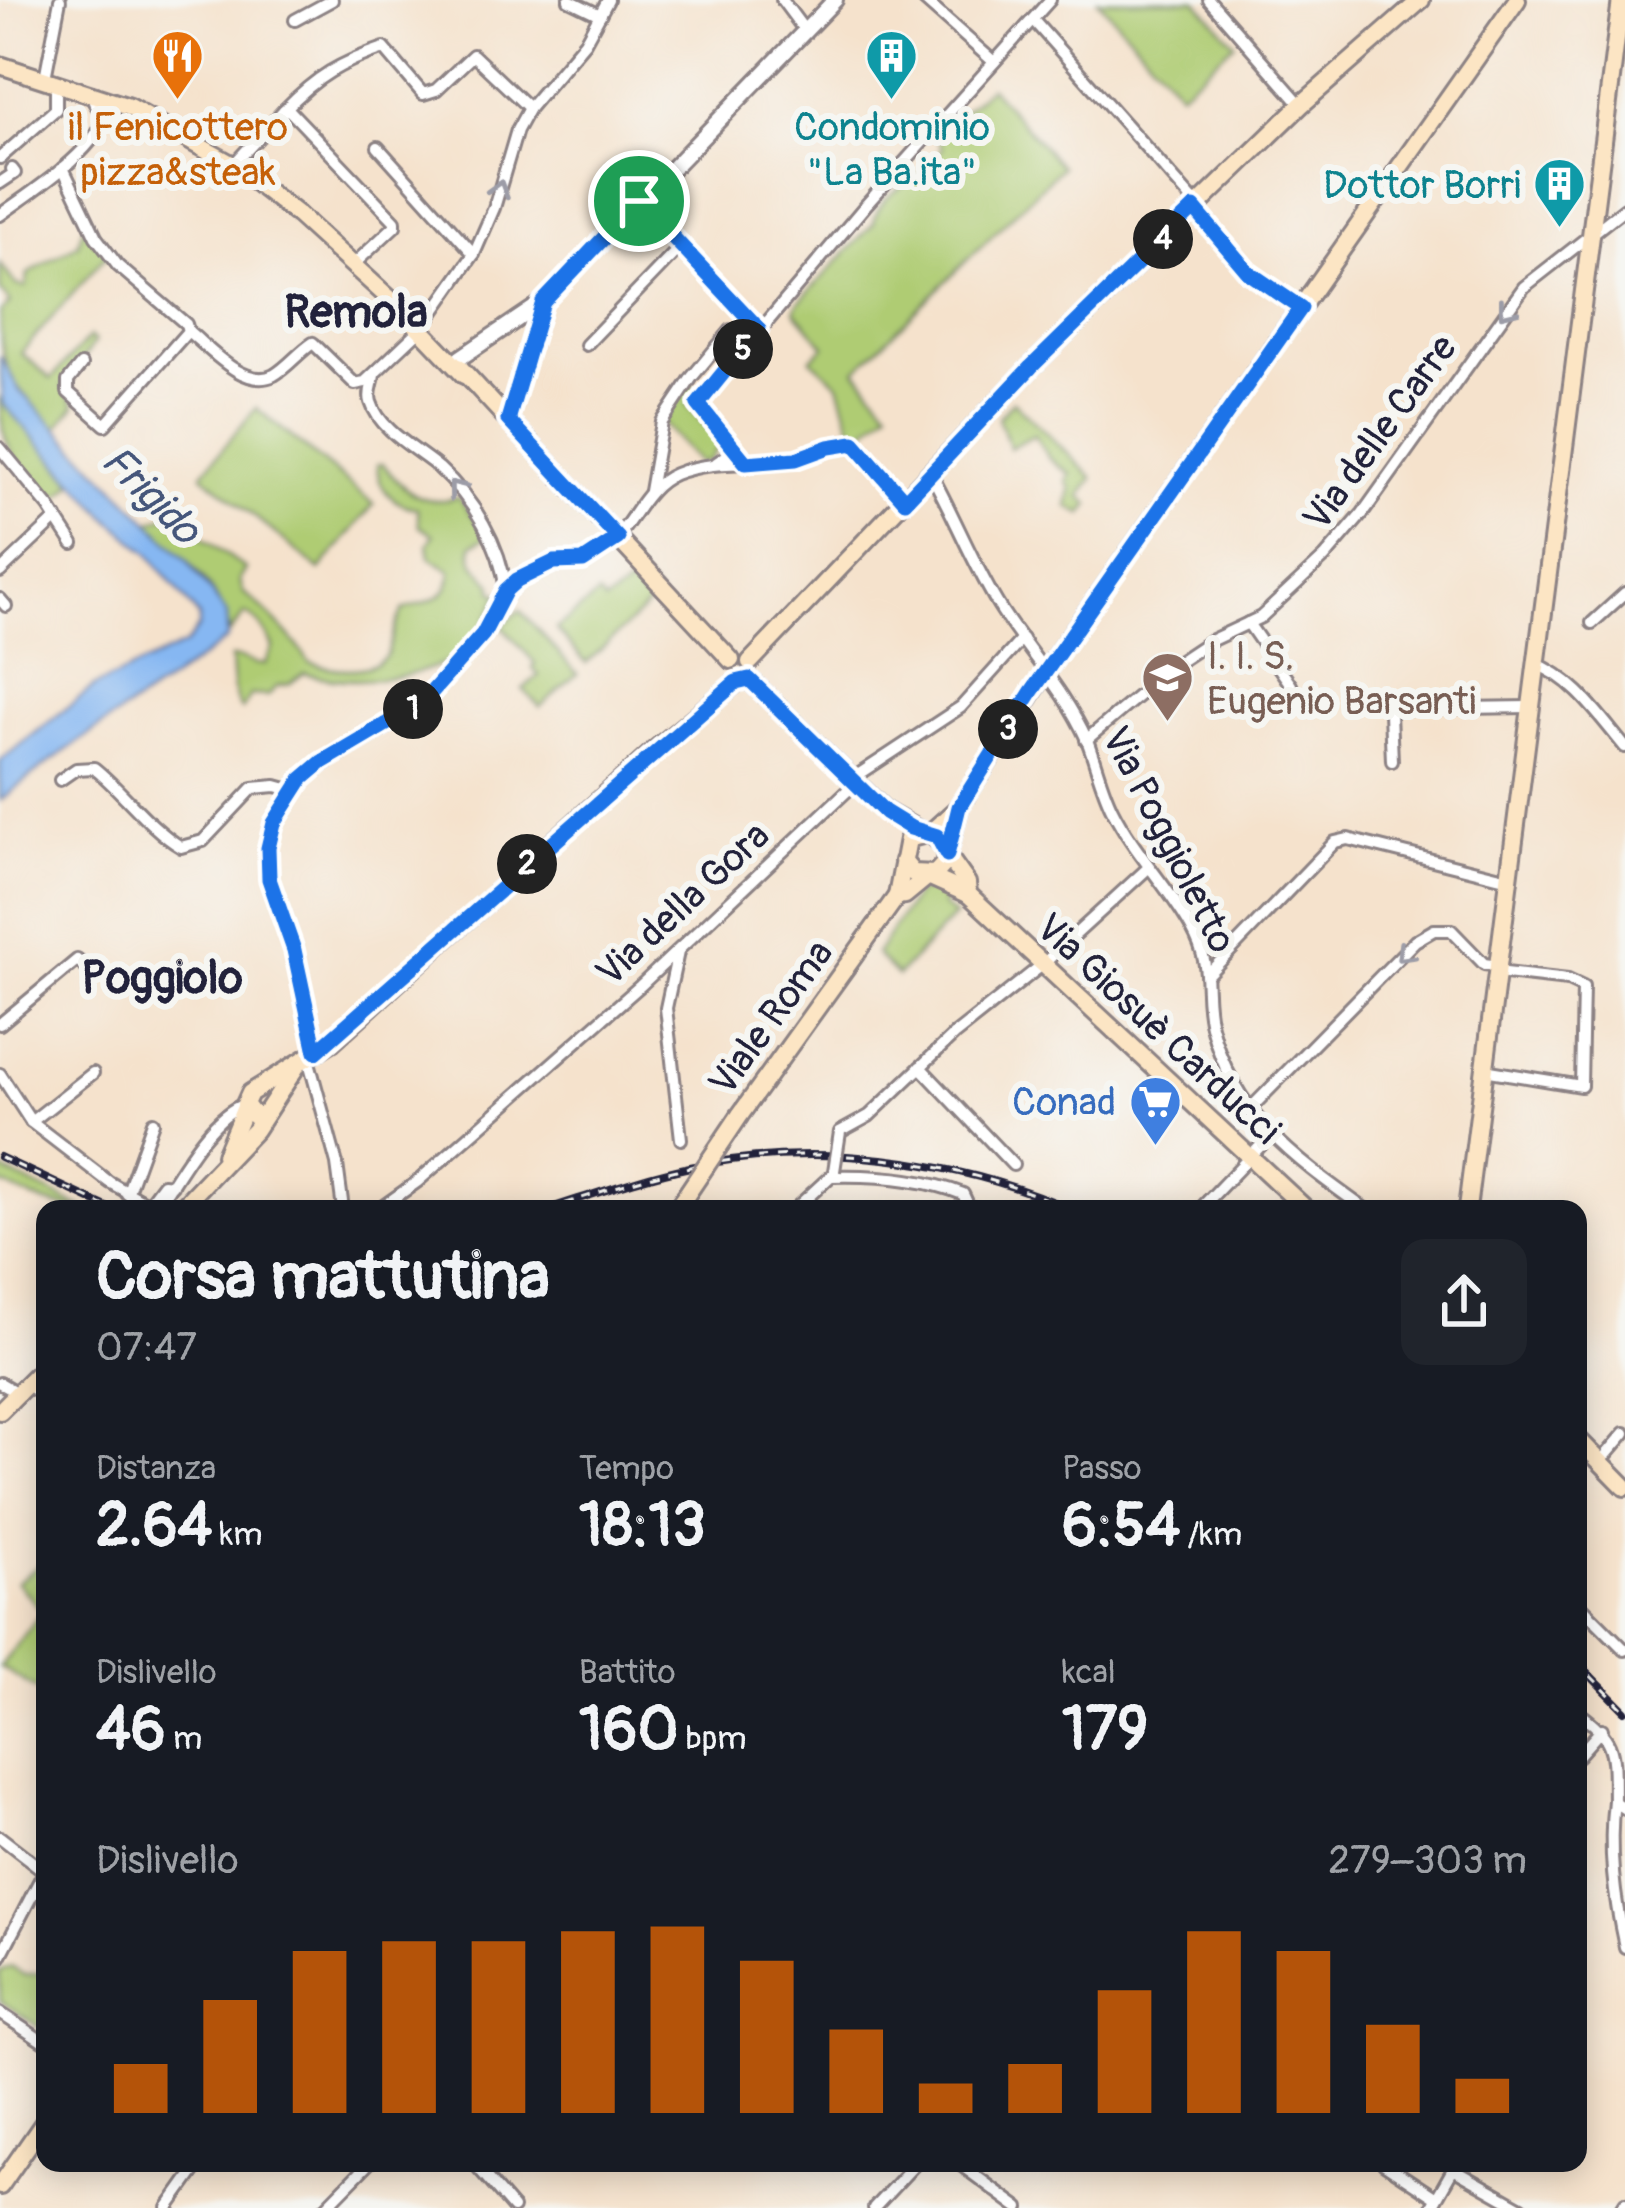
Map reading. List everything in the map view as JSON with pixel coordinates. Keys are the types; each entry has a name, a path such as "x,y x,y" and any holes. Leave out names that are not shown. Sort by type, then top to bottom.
{"main road":[{"path":"240,1136 248,1101 307,1059 739,670 1031,367 1300,105 1421,0"},
{"path":"885,812 913,873 928,876 941,869 959,807 1046,671 1517,0"},
{"path":"1468,1200 1534,663 1622,25 1621,0"},
{"path":"0,64 94,94 170,126 298,214 458,363 491,403 510,414 739,670 885,812 943,841 947,855"},
{"path":"421,329 458,363"},
{"path":"897,896 908,839 926,832 959,807"},
{"name":"Via Giosuè Carducci","path":"947,855 967,884 968,894"},
{"name":"Via Giosuè Carducci","path":"928,876 968,894 1296,1200"},
{"name":"Viale Roma","path":"683,1200 897,896 928,876"},
{"path":"188,1200 307,1059"},
{"path":"248,1101 254,1116 267,1109"},
{"path":"0,1411 36,1382"},
{"path":"1587,1448 1625,1487"},
{"path":"0,2186 36,2134"}],"street":[{"path":"0,158 56,110 51,80 60,0"},
{"path":"296,20 332,0"},
{"path":"569,0 600,15"},
{"path":"63,168 118,266 233,367 258,378 270,377 313,343 355,384 365,382 421,329 475,254 517,130 529,108 586,42 608,0"},
{"path":"782,0 806,31"},
{"path":"458,363 543,302 835,0"},
{"path":"924,0 994,62"},
{"path":"746,463 698,404 1050,0"},
{"path":"1209,0 1300,105"},
{"path":"1033,20 1248,272 1301,308"},
{"path":"233,165 311,82 344,61 385,48 420,92 436,90 473,55 529,108"},
{"path":"0,215 63,168 104,122 94,94"},
{"path":"284,110 395,221 353,265"},
{"path":"378,147 475,254"},
{"path":"0,183 15,172 12,169"},
{"path":"639,201 759,329"},
{"name":"Via delle Carre","path":"1087,740 1180,662 1210,641 1262,617 1338,542 1524,287 1625,208"},
{"path":"586,345 681,246"},
{"path":"510,414 543,302"},
{"path":"650,491 662,422 692,376 731,330"},
{"path":"81,365 68,381 68,392 105,424 188,332"},
{"path":"497,333 520,335 525,352"},
{"path":"374,374 370,394 375,410 442,472 488,531 502,557 506,590"},
{"path":"714,465 729,454 729,442"},
{"path":"343,1200 307,1059 294,950 267,867 274,823 294,790 322,762 422,703 483,634 506,590 532,571 554,562 583,561 618,538 650,491 673,475 714,465 796,459 854,443 905,501"},
{"path":"0,448 74,544"},
{"name":"Via Poggioletto","path":"931,474 1000,608 1046,671 1087,740 1111,807 1196,937 1209,973 1209,1018 1236,1088 1270,1136 1352,1200"},
{"path":"0,572 56,518"},
{"path":"1592,623 1625,593"},
{"path":"1248,623 1291,685"},
{"name":"Via della Gora","path":"392,1200 679,949 853,781 961,707 1022,639"},
{"path":"1534,663 1549,668 1577,690 1625,747"},
{"path":"1392,760 1390,712 1394,709 1530,707"},
{"path":"60,780 76,770 94,768 181,847 203,841 253,788 294,790"},
{"path":"1209,973 1335,842 1348,839 1509,879"},
{"path":"805,1200 833,1173 840,1132 868,1116 1147,868"},
{"path":"1250,1109 1415,941 1434,930 1451,930 1484,964 1497,969 1568,980 1583,987 1581,1086 1484,1070"},
{"path":"679,949 666,1008 680,1139"},
{"path":"0,1024 77,960 89,970"},
{"path":"920,1067 1012,1165"},
{"path":"31,1122 93,1072"},
{"path":"0,1074 31,1122 140,1200"},
{"path":"162,1200 223,1117 248,1101"},
{"path":"128,1194 153,1122"},
{"path":"205,1139 219,1132 240,1136"},
{"path":"1209,1200 1270,1136"},
{"path":"833,1173 946,1187 966,1200"},
{"path":"151,1200 163,1184 172,1185"},
{"path":"808,1197 811,1200"},
{"path":"0,1383 19,1394"},
{"path":"1601,1461 1625,1433"},
{"path":"1587,1613 1625,1650"},
{"path":"1587,1718 1602,1729 1614,1754 1609,1841 1625,1947"},
{"path":"1587,1746 1602,1729"},
{"path":"1614,1800 1625,1809"},
{"path":"0,1837 36,1864"},
{"path":"0,1957 36,1888"},
{"path":"0,2013 36,2037"},
{"path":"168,2208 194,2172"},
{"path":"325,2208 360,2172"},
{"path":"482,2172 513,2208"},
{"path":"874,2208 906,2172"},
{"path":"970,2172 1019,2208"},
{"path":"1394,2172 1434,2203 1452,2172"},
{"path":"1465,2172 1522,2208"}],"green space":[{"path":"1098,0 1196,0 1235,43 1180,92"},
{"path":"990,87 1061,167 856,370 889,409 855,439 839,384 811,359 825,346 795,311 798,303 874,223 883,202 921,173 942,149 936,135"},
{"path":"88,225 107,254 21,353 51,379 89,337 95,342 63,386 75,406 56,429 19,389 6,365 0,312 10,303 0,290 0,264 16,285 26,287 28,274 78,244"},
{"path":"689,382 698,391 687,404 721,443 709,460 699,463 662,422"},
{"path":"0,399 74,483 60,496 48,495 12,453 3,430"},
{"path":"1013,401 1093,478 1081,496 1090,504 1083,514 1068,507 1071,474 1049,458 1034,435 1010,448 998,418"},
{"path":"256,408 374,504 320,570 202,474"},
{"path":"383,464 398,482 424,498 458,497 488,536 472,545 473,558 493,591 500,594 482,628 458,655 423,671 361,680 304,673 268,696 250,695 242,710 234,693 231,658 265,664 273,647 258,623 245,614 230,633 209,587 149,523 165,516 177,519 246,569 240,580 243,592 279,624 309,662 339,669 370,666 387,655 403,610 442,594 451,571 430,557 428,544 434,535 419,526 417,508 394,499 384,488 377,465"},
{"path":"640,576 659,596 586,663 556,629 598,595 605,603"},
{"path":"520,610 577,674 540,707 523,689 539,675 532,667 535,663 502,626"},
{"path":"940,890 949,898 942,905 954,916 897,976 876,954 918,891"},
{"path":"0,1169 65,1200 40,1200 0,1183"},
{"path":"36,1568 36,1604 17,1582"},
{"path":"36,1619 36,1689 0,1667"},
{"path":"11,1967 24,1975 36,1974 36,2025 0,2001 0,1972"}],"water":[{"path":"0,356 20,391 187,560 227,614 227,639 0,801 0,761 93,687 186,644 199,627 199,617 148,553 106,516 3,404"}],"railway":[{"path":"576,1200 690,1167 787,1155 835,1155 932,1166 1048,1200"},
{"path":"0,1157 92,1200"},
{"path":"1587,1672 1625,1711"}],"place":[{"name":"il Fenicottero pizza&steak","path":"178,102"},
{"name":"Condominio \"La Ba.ita\"","path":"892,102"},
{"name":"Dottor Borri","path":"1560,230"},
{"name":"I. I. S. Eugenio Barsanti","path":"1168,723"},
{"name":"Conad","path":"1155,1147"}],"district":[{"name":"Remola","path":"356,311"},
{"name":"Poggiolo","path":"162,977"}],"route":[{"path":"639,201 759,329 698,404 738,456 746,463 796,459 854,443 905,501 1031,367 1194,208 1248,272 1301,308 1032,691 959,807 947,855 937,836 911,828 885,812 749,679 736,682 316,1052 294,950 269,879 268,848 274,823 302,779 322,762 422,703 483,634 506,590 517,580 554,562 583,561 618,538 508,420 543,302 639,201"}],"water label":[{"name":"Frigido","path":"152,494"}]}
